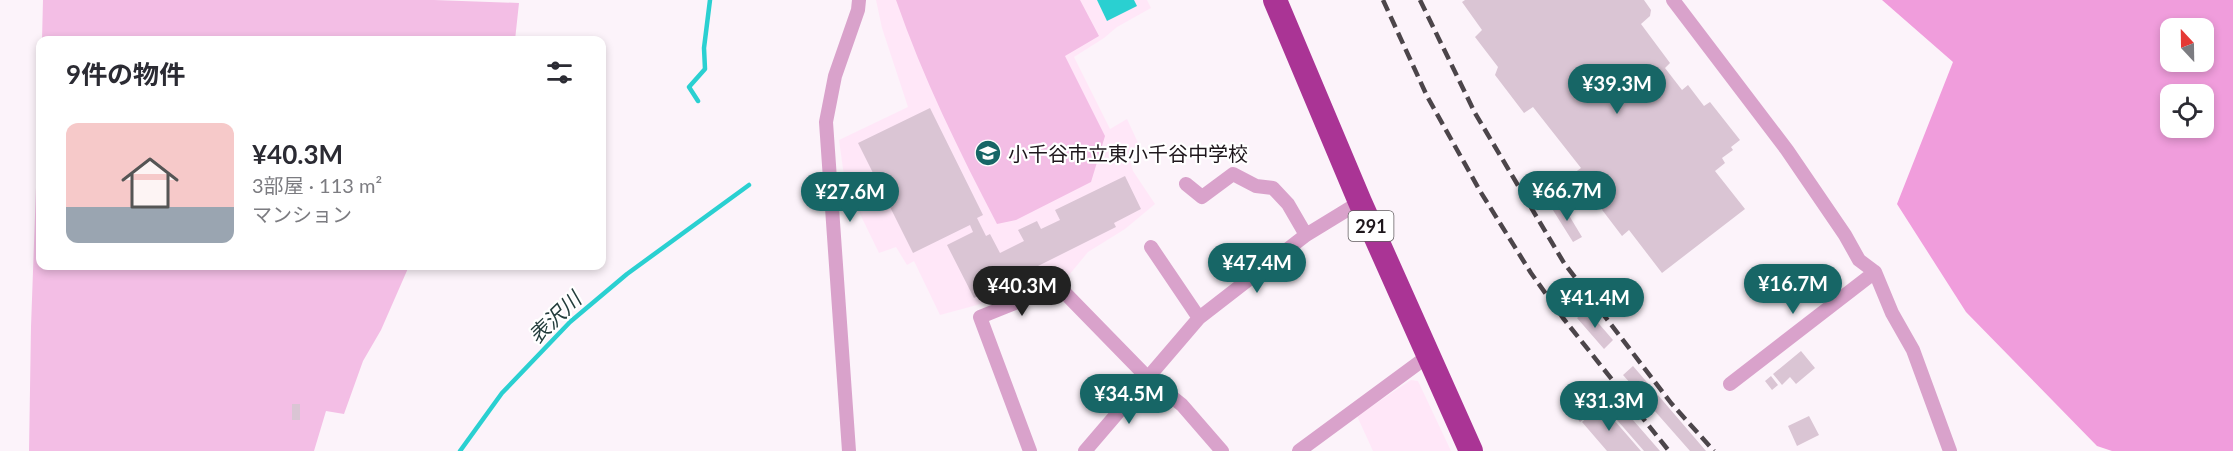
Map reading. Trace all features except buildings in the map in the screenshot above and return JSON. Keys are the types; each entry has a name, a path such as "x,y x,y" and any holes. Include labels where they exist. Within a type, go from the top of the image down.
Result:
{"highway":[{"name":"291","path":"1275,0 1360,202 1471,451"}],"street":[{"path":"849,451 826,122 835,76 858,10 859,0"},
{"path":"1672,0 1787,150 1845,235 1859,260 1875,272 1892,313 1913,350 1950,451"},
{"path":"1186,184 1202,197 1233,174 1256,186 1273,188 1288,204 1306,235"},
{"path":"1086,451 1199,318 1306,235 1360,202"},
{"path":"1150,247 1199,318"},
{"path":"1730,384 1875,272"},
{"path":"1030,451 980,317 1052,288 1064,292 1147,377 1182,405 1222,451"},
{"path":"1299,451 1428,356"}],"shaded area":[{"path":"43,0 434,0 519,3 515,36 42,36"},
{"name":"小千谷市立東小千谷中学校","path":"876,0 1147,0 1151,8 1117,27 1074,57 1110,129 1127,119 1139,145 1130,162 1133,171 1155,204 1125,229 1088,252 1069,275 1045,279 977,305 940,315 914,261 907,265 896,247 879,253 845,183 839,140 908,107 882,28"},
{"path":"896,0 1080,0 1099,36 1065,56 1105,136 1091,182 1016,220 997,224 942,114"},
{"path":"1882,0 2233,0 2233,451 2112,451 2097,446 1966,312 1897,204 1953,62"},
{"path":"36,188 36,270 407,270 381,330 363,361 344,414 326,411 314,451 29,451"},
{"path":"1411,380 1418,381 1451,451 1373,451 1357,416"}],"water":[{"path":"1097,0 1134,0 1137,6 1107,21"}],"waterway":[{"name":"表沢川","path":"698,101 689,87 705,69 704,48 710,0"},
{"name":"表沢川","path":"460,451 502,393 570,322 627,274 749,185"}],"railway":[{"path":"1383,0 1427,96 1480,191 1531,273 1563,318 1669,451"},
{"path":"1420,0 1475,113 1564,263 1671,403 1714,451"}],"place":[{"name":"小千谷市立東小千谷中学校","path":"988,153"}]}
